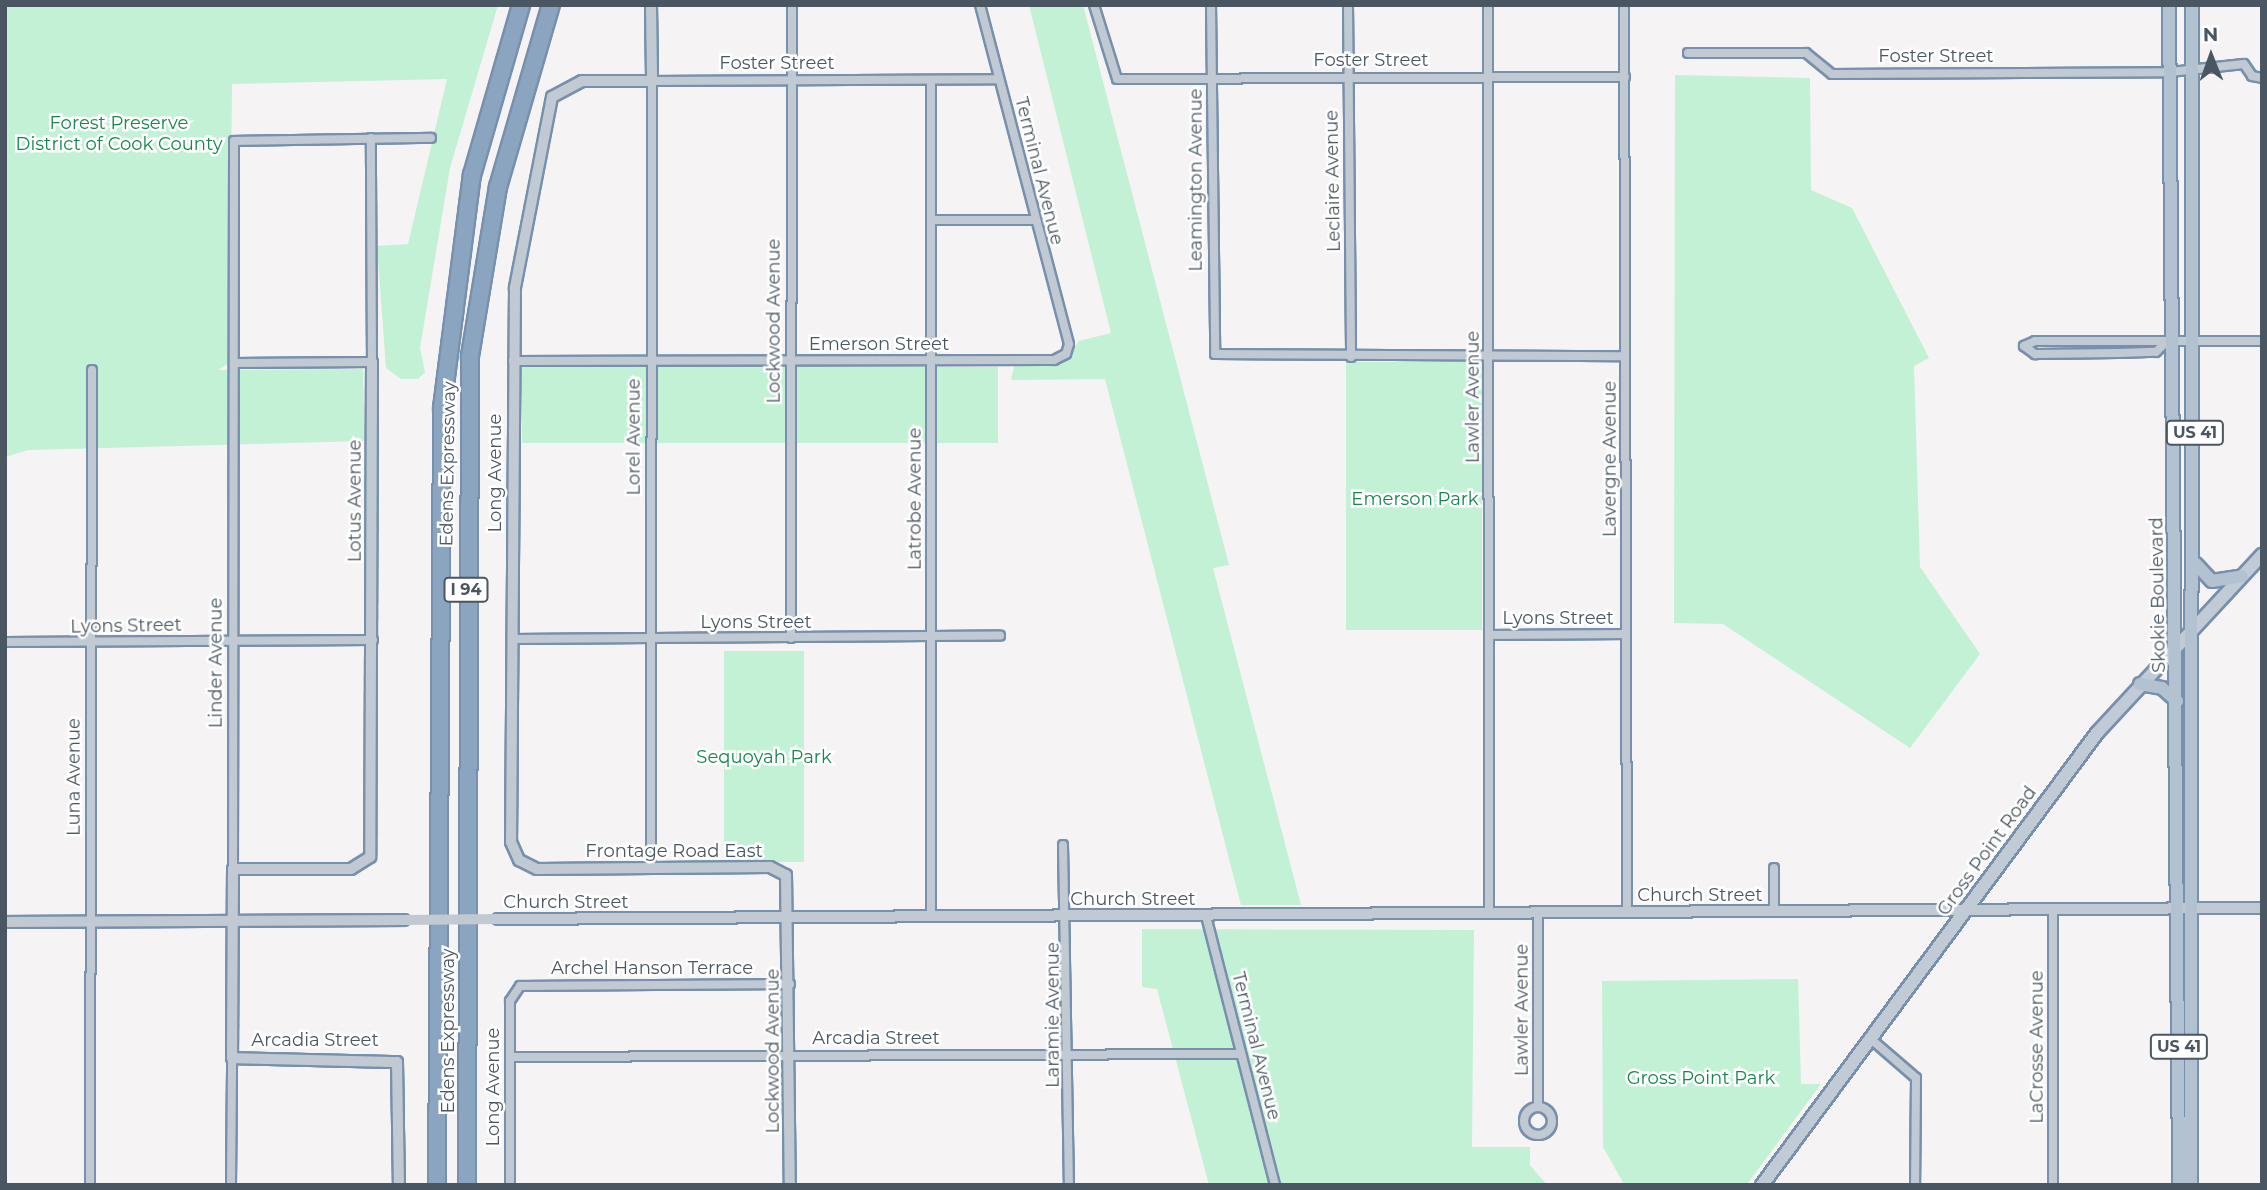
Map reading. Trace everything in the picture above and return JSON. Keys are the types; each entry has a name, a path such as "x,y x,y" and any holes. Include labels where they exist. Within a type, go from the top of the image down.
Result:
{"highway":[{"name":"Edens Expressway","path":"437,1185 442,408 472,175 522,5"},
{"name":"Edens Expressway","path":"467,1185 470,356 498,187 551,5"}],"main road":[{"name":"Skokie Boulevard","path":"2169,5 2169,343 2177,701 2179,1185"},
{"name":"Skokie Boulevard","path":"2191,1185 2196,623 2192,5"},
{"name":"Gross Point Road","path":"1762,1185 1872,1040 2064,774 2140,684 2262,555"},
{"path":"2196,562 2212,581 2242,576"},
{"path":"2140,684 2162,688 2177,701"}],"street":[{"name":"Lorel Avenue","path":"651,5 651,868"},
{"name":"Lockwood Avenue","path":"791,638 792,5"},
{"name":"Terminal Avenue","path":"980,5 1069,344"},
{"name":"Foster Street","path":"1094,5 1117,79 1625,77"},
{"name":"Leamington Avenue","path":"1211,5 1214,354 1351,357"},
{"name":"Leclaire Avenue","path":"1348,5 1351,357"},
{"name":"Lawler Avenue","path":"1488,5 1491,635 1489,914"},
{"name":"Lavergne Avenue","path":"1625,5 1627,913"},
{"name":"Foster Street","path":"1688,53 1806,53 1832,74 2170,72 2192,65 2244,64 2252,76 2262,78"},
{"name":"Foster Street","path":"558,90 582,81 999,79"},
{"name":"Latrobe Avenue","path":"931,80 931,917"},
{"name":"Long Avenue","path":"519,860 511,842 513,361 517,275 541,136 558,90"},
{"path":"371,138 431,138"},
{"name":"Linder Avenue","path":"231,1185 234,141 371,138"},
{"name":"Lotus Avenue","path":"233,869 351,869 368,863 373,640 371,138"},
{"path":"931,220 1035,220"},
{"path":"2169,343 2155,352 2118,353 2035,354 2024,346 2035,341 2262,341"},
{"name":"Emerson Street","path":"513,361 1054,359 1066,354 1069,344"},
{"path":"1351,357 1625,356"},
{"path":"234,363 372,362"},
{"name":"Luna Avenue","path":"90,1185 92,370"},
{"name":"Lyons Street","path":"1491,635 1626,634"},
{"name":"Lyons Street","path":"513,639 1000,636"},
{"name":"Lyons Street","path":"5,642 373,640"},
{"name":"Laramie Avenue","path":"1063,845 1069,1055 1069,1185"},
{"name":"Frontage Road East","path":"519,860 537,869 779,870 789,880 790,918"},
{"path":"1774,867 1774,912"},
{"name":"Church Street","path":"5,922 2262,908"},
{"name":"LaCrosse Avenue","path":"2053,910 2053,1185"},
{"name":"Lawler Avenue","path":"1538,913 1538,1107"},
{"name":"Terminal Avenue","path":"1206,916 1275,1185"},
{"name":"Lockwood Avenue","path":"790,918 790,1185"},
{"name":"Archel Hanson Terrace","path":"514,990 527,984 790,984"},
{"name":"Long Avenue","path":"510,1185 514,990"},
{"path":"1872,1040 1916,1079 1915,1185"},
{"name":"Arcadia Street","path":"511,1057 1241,1054"},
{"name":"Arcadia Street","path":"232,1058 384,1057 397,1062 399,1185"}],"green space":[{"name":"Forest Preserve District of Cook County","path":"5,5 498,5 450,168 420,348 425,372 418,379 401,379 386,368 377,246 408,244 447,79 232,84 229,363 218,370 363,369 365,441 28,450 5,457"},
{"path":"1029,5 1083,5 1229,565 1213,568 1301,905 1241,905 1105,379 1011,380 1015,363 1063,362 1079,341 1111,333"},
{"path":"1675,75 1810,78 1811,190 1852,208 1929,358 1914,366 1920,567 1980,654 1910,748 1723,624 1674,623"},
{"name":"Emerson Park","path":"1346,362 1482,362 1482,630 1346,630"},
{"path":"522,367 998,367 998,443 522,443"},
{"name":"Sequoyah Park","path":"724,651 804,651 804,862 724,862"},
{"path":"1142,929 1474,930 1472,1147 1530,1147 1530,1165 1547,1185 1209,1185 1157,989 1142,987"},
{"name":"Gross Point Park","path":"1798,979 1801,1084 1821,1084 1748,1183 1624,1184 1603,1147 1602,981"}]}
